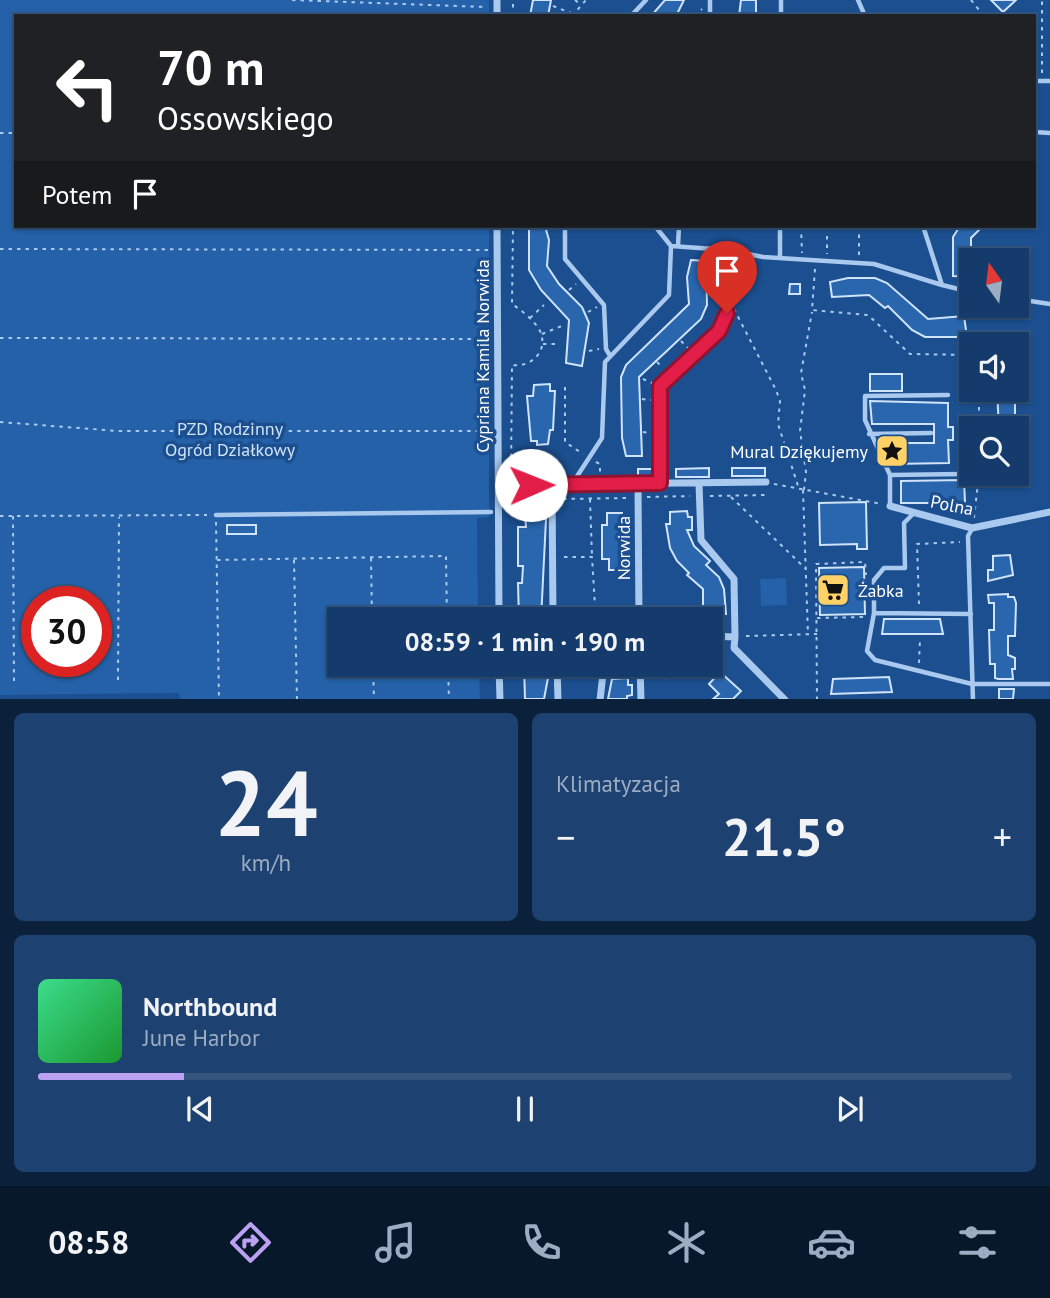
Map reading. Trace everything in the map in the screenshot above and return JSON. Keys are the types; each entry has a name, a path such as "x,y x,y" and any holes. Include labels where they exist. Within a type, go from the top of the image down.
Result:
{"street":[{"name":"Cypriana Kamila Norwida","path":"497,228 499,607"},
{"path":"499,485 766,482"},
{"path":"699,483 701,540 734,579 734,648 785,699"},
{"name":"Norwida","path":"638,484 639,607"},
{"path":"552,485 553,607"},
{"name":"Polna","path":"890,506 972,528 1050,512"},
{"path":"723,636 735,636"},
{"path":"499,677 500,699"},
{"path":"557,677 558,699"},
{"path":"600,699 603,677"},
{"path":"640,677 641,699"}],"lane":[{"path":"633,14 646,0"},
{"path":"1036,81 1050,81"},
{"path":"565,228 565,259 604,305 606,349 609,354"},
{"path":"572,484 602,438 605,362 609,354 666,302 669,295 671,246 657,228"},
{"path":"678,246 679,228"},
{"path":"780,228 780,258"},
{"path":"924,228 942,285"},
{"path":"671,246 728,250 780,258 874,264 959,289"},
{"path":"660,483 660,386 719,331 727,313 728,250"},
{"path":"1029,301 1050,304"},
{"path":"890,506 890,475 869,434 865,420 866,396 948,395"},
{"path":"869,434 931,433"},
{"path":"890,475 959,474"},
{"path":"216,515 491,512"},
{"path":"913,514 904,523 905,568 884,568 874,580 874,613 867,651 875,660 972,684 1050,684"},
{"path":"972,528 968,542 973,699"},
{"path":"874,613 971,614"}],"path":[{"path":"292,0 497,8"},
{"path":"575,0 580,5"},
{"path":"573,14 586,0"},
{"path":"971,0 983,14"},
{"path":"1042,0 1042,81"},
{"path":"553,6 570,14"},
{"path":"511,485 512,365 528,364 537,358 542,344 541,335 529,319 512,304 513,228"},
{"path":"801,228 802,257"},
{"path":"858,263 859,232"},
{"path":"0,248 497,250"},
{"path":"808,635 804,490 806,472 800,431 804,390 802,373 812,309 815,261"},
{"path":"727,300 776,390 780,401 778,424 799,489"},
{"path":"529,319 544,304"},
{"path":"812,309 868,315 910,354 959,355"},
{"path":"541,335 564,325"},
{"path":"0,338 498,339"},
{"path":"542,344 559,344"},
{"path":"657,362 671,376"},
{"path":"643,379 660,386"},
{"path":"565,387 565,442 600,464 600,484"},
{"path":"642,399 660,400"},
{"path":"0,422 118,431 498,432"},
{"path":"766,482 890,506"},
{"path":"972,528 977,486"},
{"path":"729,496 806,569"},
{"path":"590,498 595,607"},
{"path":"13,515 13,684"},
{"path":"0,516 216,515 219,699"},
{"path":"118,680 119,516"},
{"path":"925,614 917,599 917,544 968,542"},
{"path":"217,560 446,556 447,607"},
{"path":"552,556 593,557"},
{"path":"370,557 372,607"},
{"path":"294,559 297,699"},
{"path":"817,699 816,564 865,562 866,576"},
{"path":"817,618 867,616"},
{"path":"735,636 817,634"},
{"path":"919,671 920,639"},
{"path":"373,677 374,699"},
{"path":"448,677 449,699"}],"green space":[{"name":"PZD Rodzinny Ogród Działkowy","path":"0,0 489,0 489,14 14,14 14,228 489,228 489,517 477,518 478,607 327,607 327,677 479,677 480,699 180,699 179,693 0,695"},
{"path":"786,578 787,605 761,606 760,579"}],"building":[{"path":"533,0 551,0 548,14 530,14"},
{"path":"665,0 684,0 677,14 653,14"},
{"path":"741,0 756,0 756,14 739,14"},
{"path":"991,0 1016,0 1003,12"},
{"path":"529,228 546,228 549,240 547,266 559,284 582,307 589,323 582,366 566,363 569,320 541,290 529,270"},
{"path":"959,228 981,228 971,238 971,248 959,248 959,276 953,276 953,237"},
{"path":"691,260 706,261 707,305 701,319 639,377 642,456 626,456 622,438 621,377 626,365 689,304 687,277"},
{"path":"848,278 875,278 887,283 928,319 964,318 966,332 959,332 959,337 925,337 912,330 888,306 885,308 869,295 832,297 830,282"},
{"path":"790,284 800,284 800,294 789,294"},
{"path":"870,374 902,374 902,391 870,391"},
{"path":"550,384 550,391 555,391 553,430 550,430 548,444 537,445 537,441 531,441 527,396 533,396 534,385"},
{"path":"870,401 948,403 948,427 953,427 953,440 948,440 949,463 892,464 892,443 934,443 934,424 872,424"},
{"path":"998,402 1015,402 1015,416 998,416"},
{"path":"709,468 709,477 676,477 676,469"},
{"path":"732,468 765,468 765,476 732,476"},
{"path":"638,469 655,469 655,477 638,477"},
{"path":"959,480 959,486 964,486 965,503 901,503 901,481"},
{"path":"866,502 867,549 857,549 857,544 820,545 819,503"},
{"path":"687,511 688,517 692,517 692,530 687,530 694,546 710,561 706,565 719,577 724,589 726,614 723,614 723,607 703,607 703,589 687,575 689,573 677,561 670,548 666,524 670,524 670,512"},
{"path":"607,513 622,513 622,519 626,519 624,552 628,552 628,564 624,564 624,570 609,570 609,559 602,559 602,525 607,525"},
{"path":"525,515 542,515 542,519 546,519 542,607 519,607 518,583 522,583 523,566 518,566 518,527 526,527"},
{"path":"227,525 256,525 256,534 227,534"},
{"path":"1010,555 1013,575 988,581 988,570 993,570 993,556"},
{"path":"864,567 865,614 820,615 819,568"},
{"path":"1008,594 1008,597 1014,597 1016,603 1015,636 1008,636 1008,655 1015,658 1015,669 1012,669 1013,679 998,679 995,678 995,664 990,664 989,630 994,630 994,603 989,603 988,595"},
{"path":"884,619 940,619 943,634 882,634"},
{"path":"723,675 741,691 733,699 713,699 719,694 709,684 715,677 723,677"},
{"path":"524,677 548,678 544,699 525,699"},
{"path":"889,677 892,692 831,694 833,679"},
{"path":"628,678 628,685 632,685 632,695 627,696 627,699 608,699 612,679"},
{"path":"999,689 1014,689 1013,699 999,699"}],"place":[{"name":"Mural Dziękujemy","path":"892,451"},
{"name":"Żabka","path":"833,590"}],"route":[{"path":"531,485 660,483 660,386 719,331 727,313"}]}
